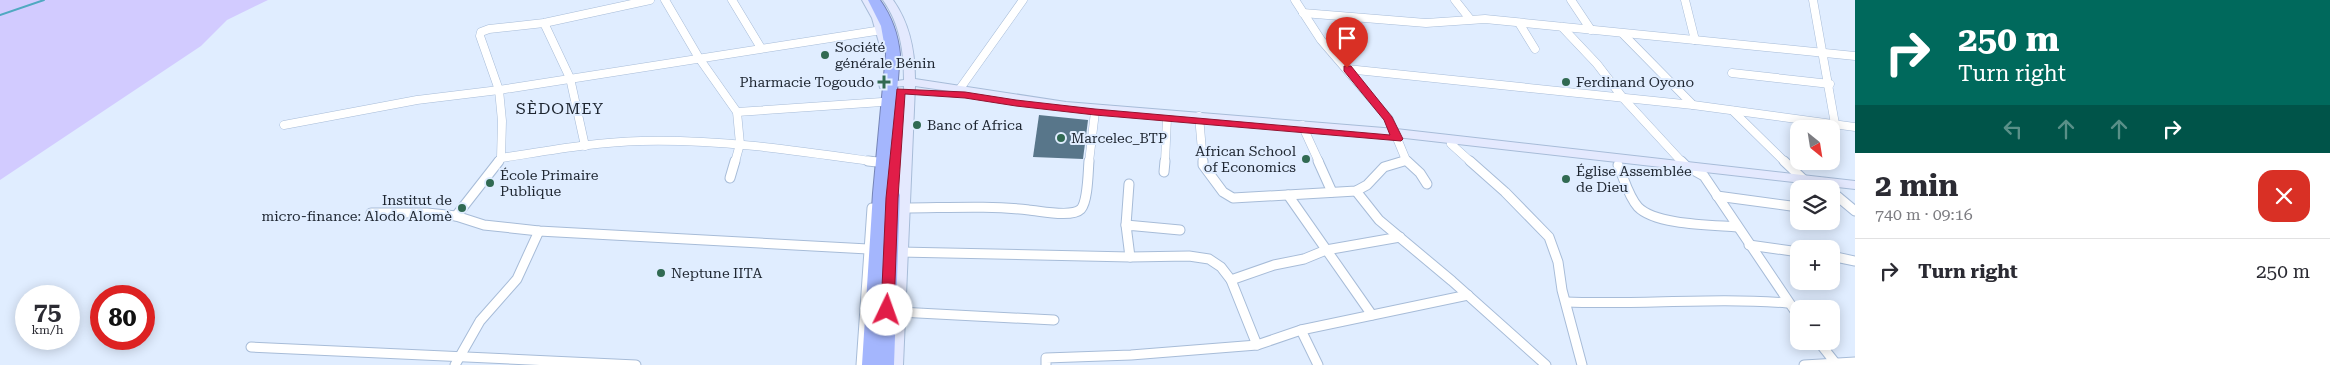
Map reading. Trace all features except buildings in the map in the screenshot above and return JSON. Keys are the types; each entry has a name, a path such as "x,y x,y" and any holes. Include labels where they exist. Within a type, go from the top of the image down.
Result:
{"highway":[{"path":"874,0 886,22 892,39 895,89 884,365"},
{"path":"872,365 881,193 900,44 893,20 881,0"}],"main road":[{"path":"867,0 882,30 895,89 908,112 895,365"},
{"path":"888,0 900,20 908,47 895,89"},
{"path":"895,89 958,90 1066,105 1199,119 1397,136 1530,151 1704,176 1790,185"},
{"path":"895,89 1095,112 1199,119"},
{"path":"1397,136 1451,144 1686,166 1804,180"},
{"path":"1840,184 1855,185"},
{"path":"1840,190 1855,191"}],"street":[{"path":"456,216 501,158 502,121 499,90 480,36 481,32 498,28 544,24 650,0"},
{"path":"665,0 699,58 737,112 740,144 730,178"},
{"path":"732,0 761,48"},
{"path":"958,90 1023,0"},
{"path":"1295,0 1321,40 1375,102 1397,136 1406,160 1420,173 1427,184"},
{"path":"1456,0 1470,19"},
{"path":"1571,0 1591,30"},
{"path":"1685,0 1696,40"},
{"path":"1813,0 1830,84 1834,120"},
{"path":"1303,13 1426,23 1470,19 1855,56"},
{"path":"1519,23 1535,49"},
{"path":"544,24 570,78 585,146"},
{"path":"1562,27 1598,64 1623,98 1686,166 1704,176 1790,306"},
{"path":"284,125 417,100 499,90 882,30"},
{"path":"1623,34 1693,105"},
{"path":"1347,68 1693,105 1804,120"},
{"path":"1732,72 1830,84"},
{"path":"737,112 816,105 895,89 877,162 868,249 861,365"},
{"path":"1733,111 1804,180"},
{"path":"903,208 1013,208 1051,213 1077,212 1082,208 1085,200 1095,112"},
{"path":"1164,172 1167,118"},
{"path":"1199,119 1203,165 1228,196 1238,198 1356,191 1367,185 1384,167 1406,160"},
{"path":"1840,125 1855,127"},
{"path":"1303,127 1332,192"},
{"path":"501,158 585,146 641,141 761,145 877,162"},
{"path":"1451,144 1505,192 1549,237 1558,262 1562,290 1582,365"},
{"path":"1618,165 1638,208 1646,213 1681,221 1737,226"},
{"path":"1130,184 1126,225 1130,257"},
{"path":"1356,191 1379,220 1468,295 1546,365"},
{"path":"1288,195 1372,315"},
{"path":"1717,196 1790,206"},
{"path":"1840,198 1855,211"},
{"path":"371,213 428,213 456,216 484,225 539,231 868,249"},
{"path":"1126,225 1180,230"},
{"path":"456,362 480,321 517,279 539,231"},
{"path":"1231,280 1326,250 1400,237"},
{"path":"1749,246 1790,251"},
{"path":"900,252 1130,257 1189,256 1209,259 1221,267 1231,280 1257,345"},
{"path":"1840,258 1855,261"},
{"path":"1046,365 1046,358 1132,360 1257,345 1301,330 1468,295"},
{"path":"1566,302 1631,304 1730,299 1788,303"},
{"path":"899,312 1054,320"},
{"path":"1301,330 1318,365"},
{"path":"251,347 456,362 636,365"},
{"path":"1825,350 1836,363"},
{"path":"1804,365 1855,362"}],"shaded area":[{"path":"0,0 268,0 227,20 201,46 0,180"}],"waterway":[{"path":"0,15 44,0"}],"place":[{"name":"Société générale Bénin","path":"825,55"},
{"name":"Pharmacie Togoudo","path":"884,82"},
{"name":"Ferdinand Oyono","path":"1566,82"},
{"name":"Banc of Africa","path":"917,125"},
{"name":"Marcelec_BTP","path":"1061,138"},
{"name":"African School of Economics","path":"1306,159"},
{"name":"Église Assemblée de Dieu","path":"1566,179"},
{"name":"École Primaire Publique","path":"490,183"},
{"name":"Institut de micro-finance: Alodo Alomè","path":"462,208"},
{"name":"Neptune IITA","path":"661,273"}],"district":[{"name":"SÈDOMEY","path":"560,108"}],"route":[{"path":"887,310 892,198 901,91 912,90 965,95 1095,112 1397,139 1388,120 1347,68"}]}
